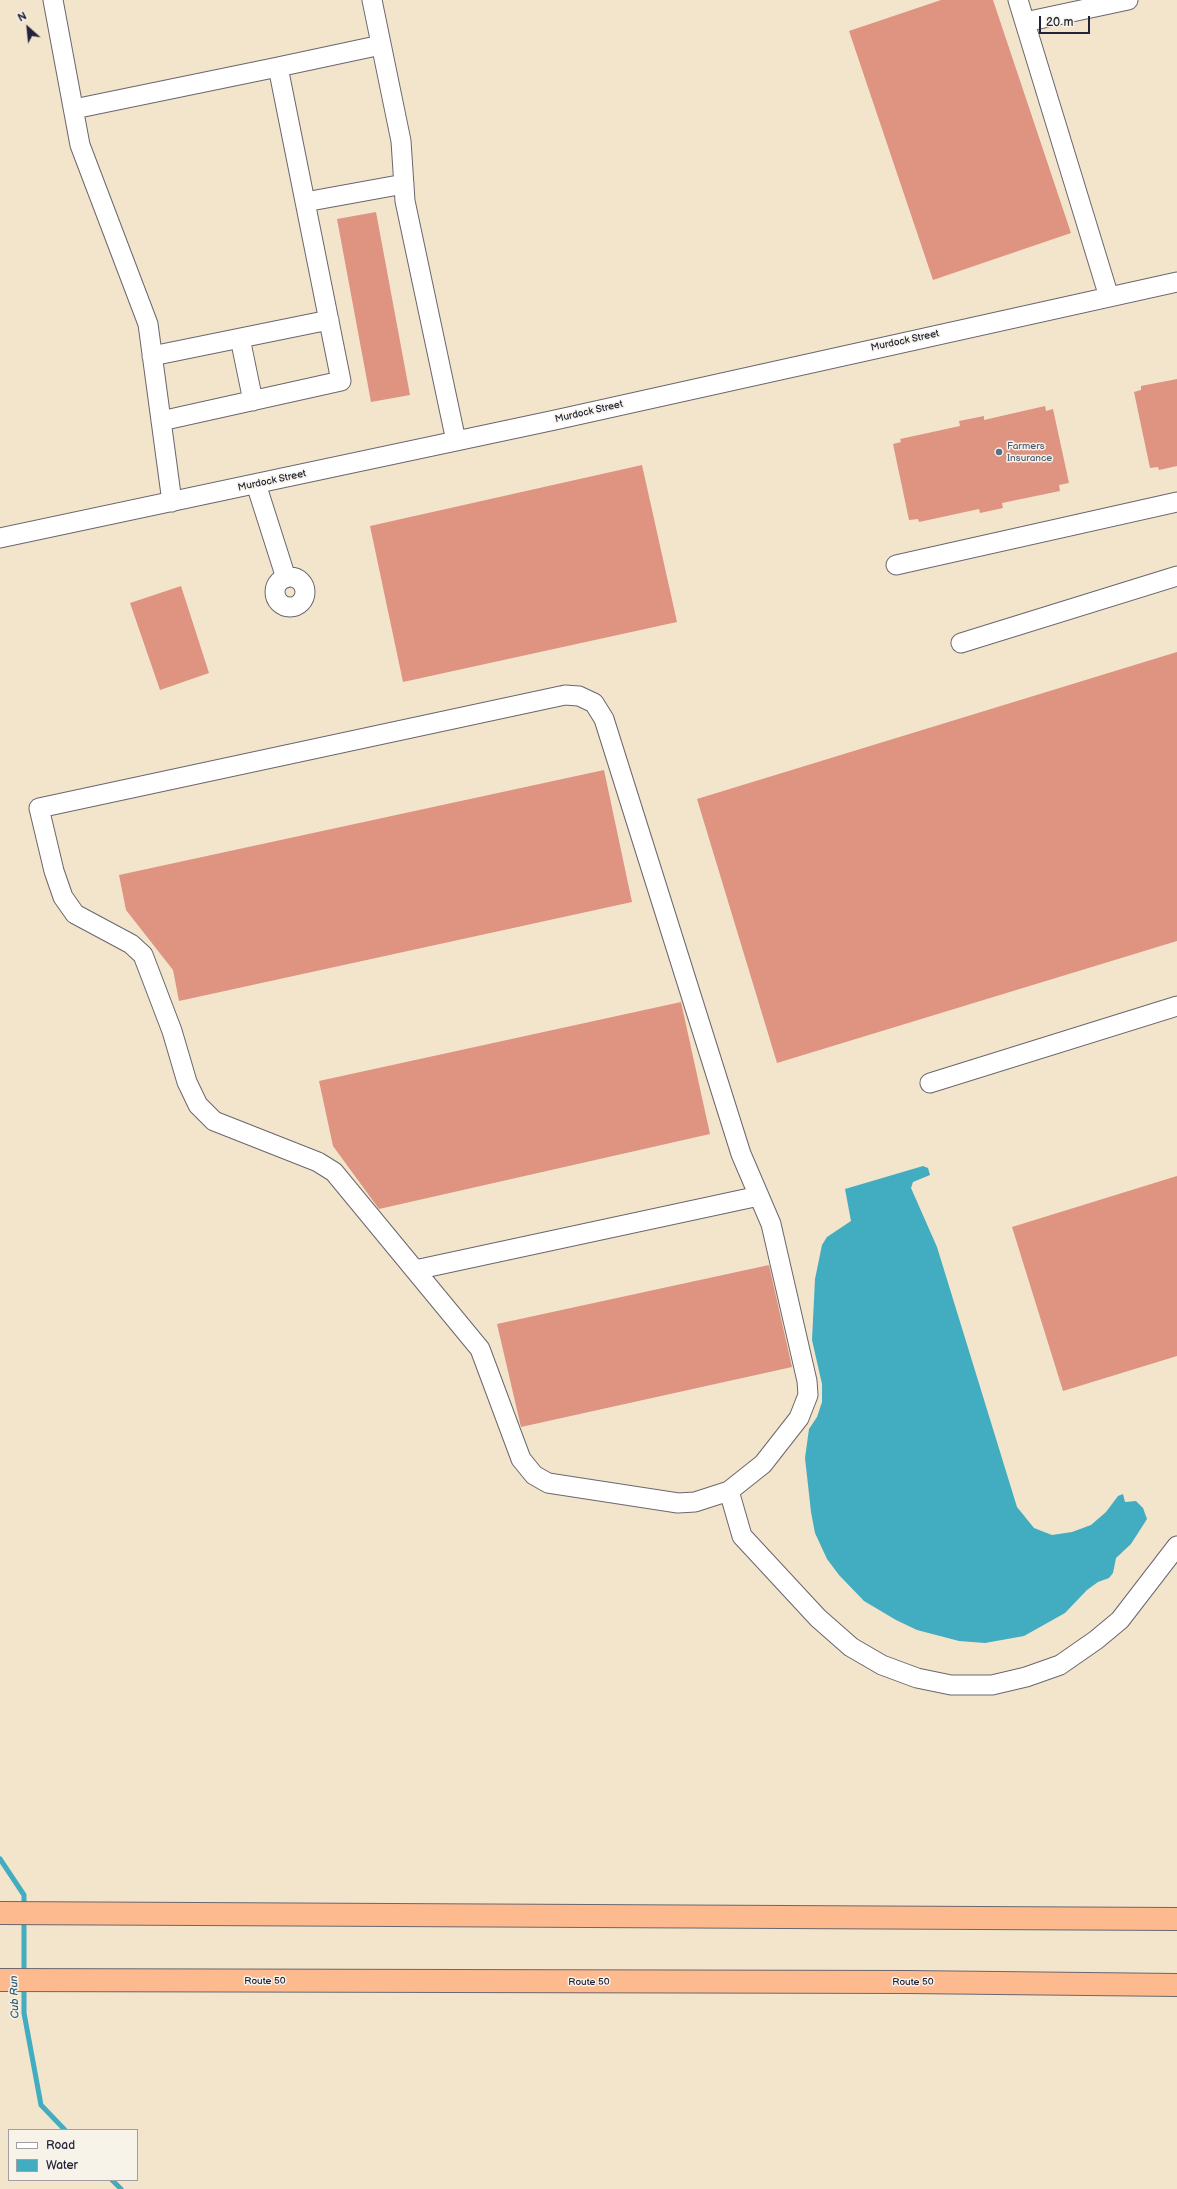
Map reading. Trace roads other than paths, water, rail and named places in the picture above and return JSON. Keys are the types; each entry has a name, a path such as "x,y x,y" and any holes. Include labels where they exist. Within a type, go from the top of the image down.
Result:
{"highway":[{"path":"0,1913 1177,1919"},
{"name":"Route 50","path":"0,1980 1177,1984"}],"street":[{"path":"53,0 80,145 148,324 172,502"},
{"path":"372,0 402,141 404,201 456,441"},
{"path":"1018,0 1109,297"},
{"path":"1025,22 1096,3 1128,0"},
{"path":"74,109 381,45"},
{"path":"161,421 341,381 278,67"},
{"path":"305,202 404,184"},
{"name":"Murdock Street","path":"0,538 456,441 1177,282"},
{"path":"152,356 329,320"},
{"path":"240,338 253,401"},
{"path":"256,484 286,578"},
{"path":"896,565 1177,502"},
{"path":"961,644 1177,576"},
{"path":"557,696 579,696 594,704 604,719 741,1154 759,1196 772,1224 807,1381 808,1395 799,1418 781,1442 763,1464 729,1491 695,1502 678,1503 548,1483 541,1480 521,1459 480,1349 334,1172 318,1162 214,1120 198,1105 187,1082 169,1024 144,955 131,944 75,914 63,897 54,871 39,808 557,696"},
{"path":"930,1083 1177,1006"},
{"path":"415,1270 759,1196"},
{"path":"729,1491 742,1536 818,1618 852,1647 882,1665 917,1678 950,1685 992,1685 1026,1677 1060,1664 1096,1640 1120,1620 1177,1546"}],"water":[{"path":"923,1166 928,1168 930,1175 913,1182 911,1188 937,1247 1017,1507 1034,1528 1052,1535 1072,1532 1091,1525 1106,1512 1118,1496 1123,1494 1125,1502 1136,1501 1143,1508 1147,1519 1131,1544 1116,1558 1113,1573 1109,1578 1098,1582 1087,1590 1065,1613 1024,1636 985,1643 959,1641 917,1630 896,1620 864,1601 839,1575 827,1559 815,1533 811,1512 805,1458 809,1429 817,1417 822,1402 822,1384 812,1340 815,1279 822,1245 827,1237 851,1221 845,1189"}],"waterway":[{"name":"Cub Run","path":"0,1859 24,1895 24,1909"},
{"name":"Cub Run","path":"24,1919 24,1975"},
{"name":"Cub Run","path":"24,1985 24,2013 41,2105 64,2129"},
{"name":"Cub Run","path":"113,2181 121,2189"}],"place":[{"name":"Farmers Insurance","path":"999,452"}]}
